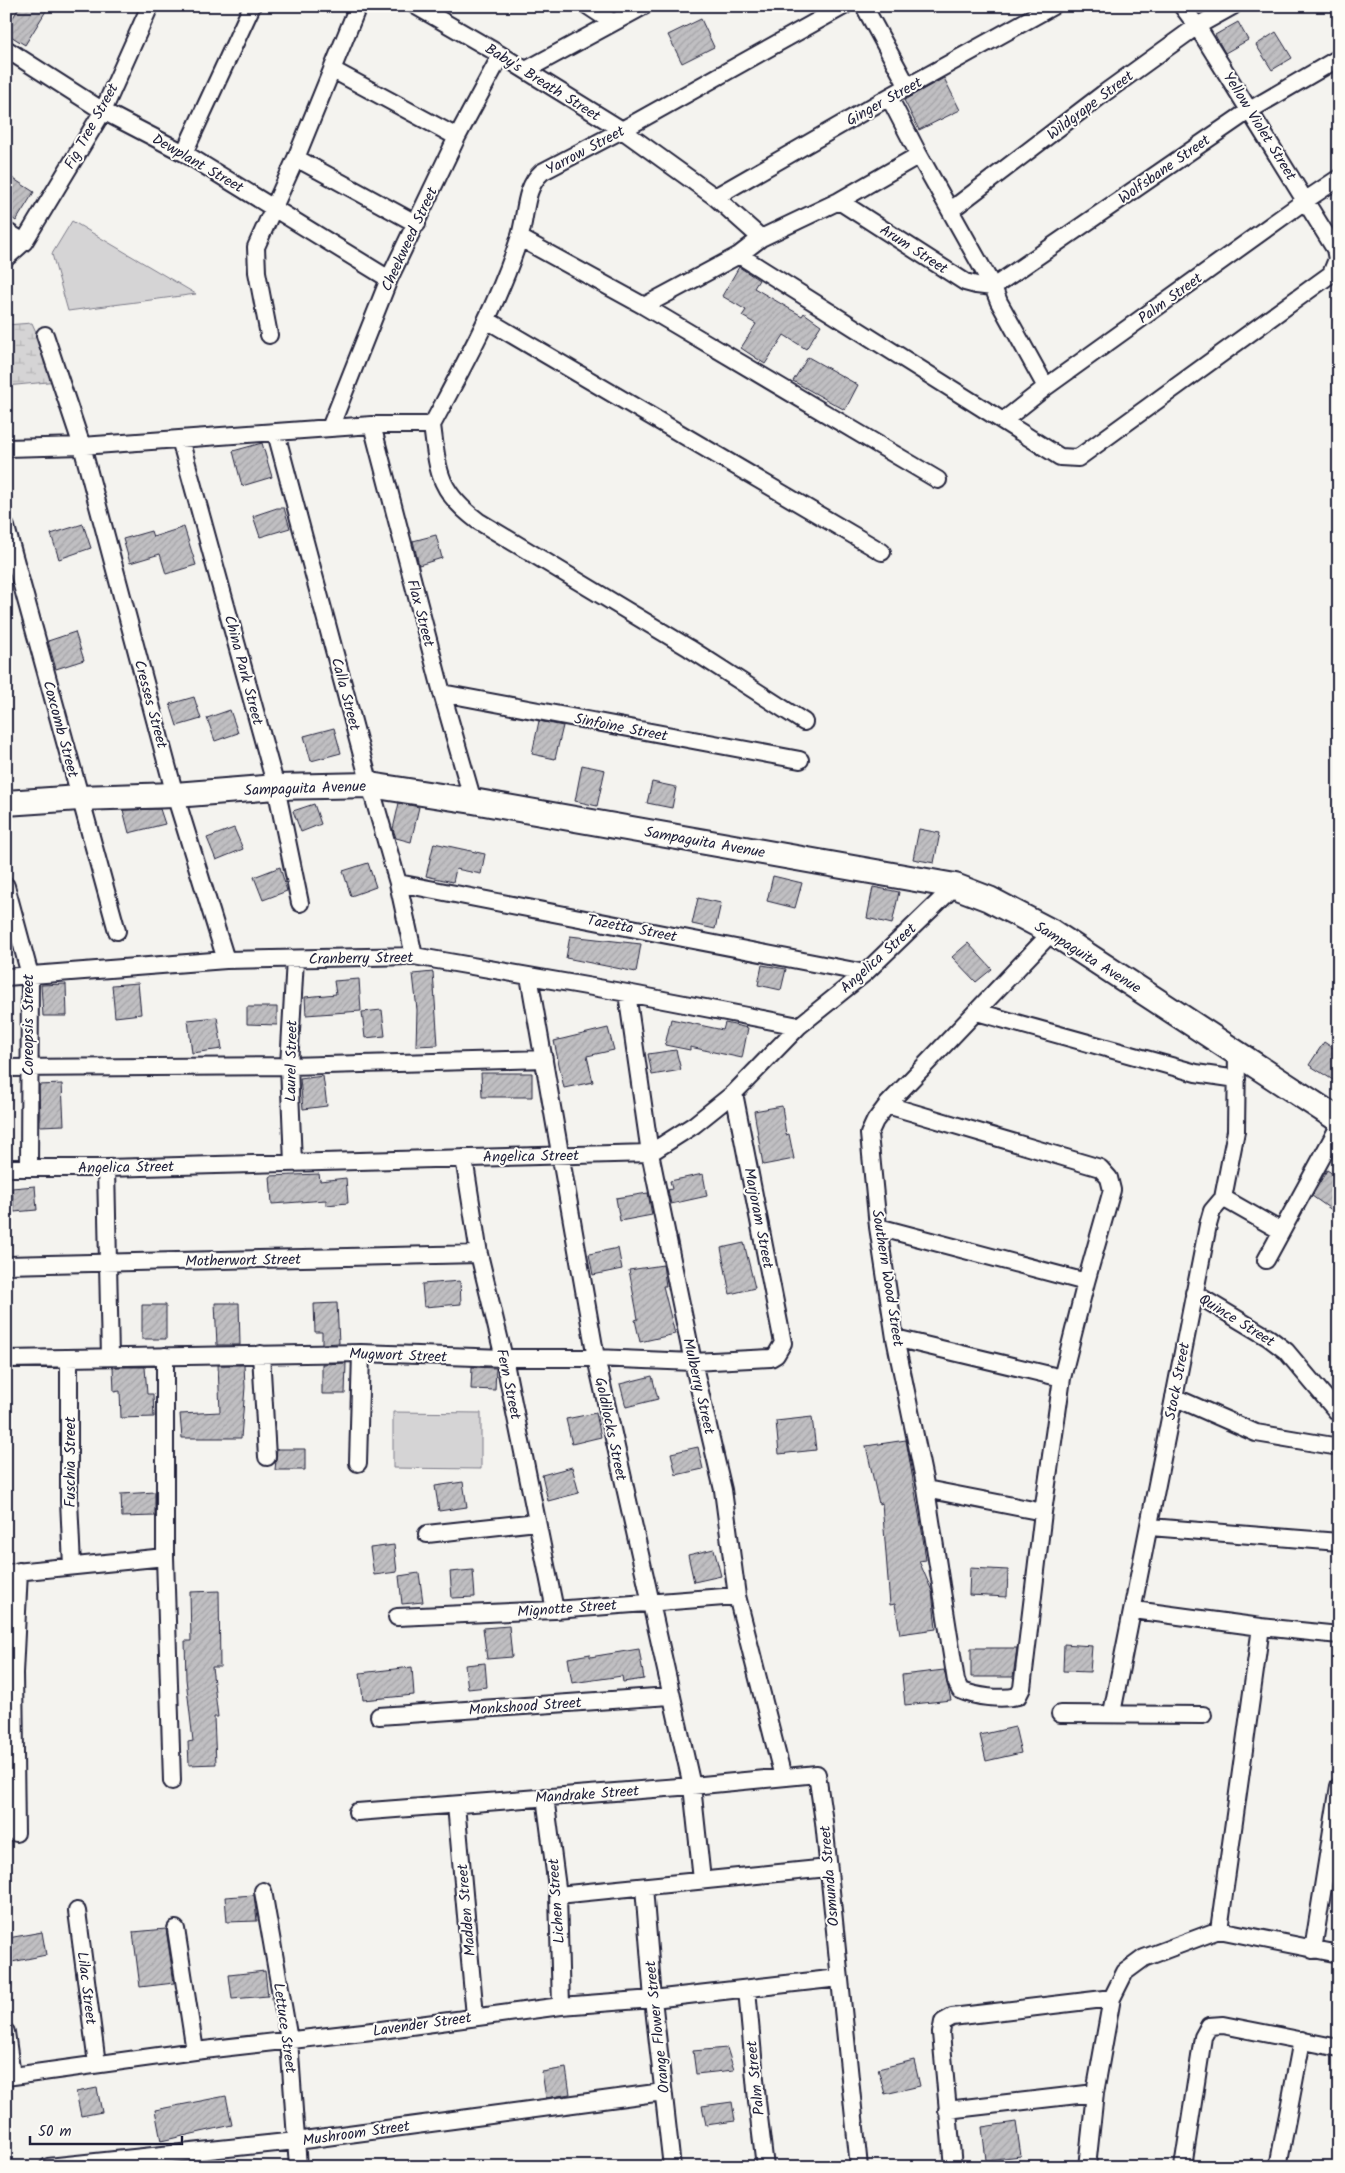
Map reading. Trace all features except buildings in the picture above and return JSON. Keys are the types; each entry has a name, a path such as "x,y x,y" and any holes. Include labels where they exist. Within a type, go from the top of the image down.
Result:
{"main road":[{"name":"Sampaguita Avenue","path":"6,804 79,798 176,795 276,787 370,785 473,800 955,886 989,899 1052,932 1339,1120"}],"street":[{"name":"Fig Tree Street","path":"6,258 24,242 103,111 150,6"},
{"path":"184,153 252,6"},
{"path":"269,335 258,272 256,247 296,158 358,6"},
{"name":"Baby's Breath Street","path":"416,6 526,70 622,130 715,197 761,238"},
{"path":"588,6 612,22"},
{"path":"526,70 644,6"},
{"name":"Yarrow Street","path":"432,425 487,320 520,238 531,186 536,178 542,172 622,130 844,6"},
{"path":"864,6 908,87"},
{"name":"Ginger Street","path":"715,197 1053,6"},
{"name":"Yellow Violet Street","path":"1003,421 1060,457 1078,458 1331,274 1336,259 1335,249 1250,110 1197,26 1182,6"},
{"name":"Wildgrape Street","path":"951,210 1103,94 1197,26 1234,6"},
{"name":"Dewplant Street","path":"6,49 103,111 184,153 390,279"},
{"name":"Cheekweed Street","path":"330,428 390,279 457,137 501,55"},
{"name":"Wolfsbane Street","path":"993,286 1250,110 1339,58"},
{"path":"333,70 457,137"},
{"path":"890,97 919,155 993,286 999,302 1046,387"},
{"path":"644,306 740,255 761,238 839,201 919,155"},
{"path":"296,158 417,224"},
{"name":"Palm Street","path":"1003,421 1046,387 1339,178"},
{"name":"Arum Street","path":"839,201 965,282 993,286"},
{"path":"6,231 24,242"},
{"path":"520,238 644,306 938,480"},
{"path":"740,255 1003,421"},
{"path":"487,320 882,552"},
{"name":"Cresses Street","path":"45,336 82,446 176,795 226,960"},
{"path":"6,448 82,446 372,425 432,425 442,482 452,499 462,510 690,648 804,722"},
{"name":"Flax Street","path":"372,425 442,693 473,800"},
{"name":"Calla Street","path":"276,432 398,883 414,956"},
{"name":"China Park Street","path":"180,439 276,787 300,903"},
{"name":"Coxcomb Street","path":"6,526 117,931"},
{"name":"Sinfoine Street","path":"442,693 800,760"},
{"name":"Tazetta Street","path":"398,883 865,973"},
{"name":"Coreopsis Street","path":"6,886 30,975 28,1068 29,1168"},
{"name":"Angelica Street","path":"6,1168 106,1168 650,1153 694,1125 734,1093 799,1026 865,973 955,886"},
{"name":"Southern Wood Street","path":"1043,1512 1022,1688 1018,1696 1010,1698 969,1694 960,1690 956,1682 926,1489 895,1338 878,1227 868,1146 869,1134 875,1121 887,1105 1052,932"},
{"name":"Cranberry Street","path":"6,977 226,960 414,956 627,993 799,1026"},
{"name":"Laurel Street","path":"293,1163 289,1066 295,959"},
{"name":"Goldilocks Street","path":"529,976 559,1156 596,1358 649,1603 692,1786 702,1880"},
{"name":"Mulberry Street","path":"627,993 650,1153 693,1362 723,1490 737,1596 783,1777"},
{"path":"977,1012 1196,1073 1237,1079"},
{"name":"Stock Street","path":"1112,1713 1134,1610 1194,1293 1212,1210 1223,1198 1236,1131 1237,1052"},
{"path":"6,1068 289,1066 544,1059"},
{"name":"Marjoram Street","path":"734,1093 783,1343"},
{"path":"887,1105 1100,1168 1109,1178 1112,1190 1062,1378 1043,1512 926,1489"},
{"path":"1266,1260 1339,1126"},
{"name":"Fern Street","path":"464,1158 479,1254 504,1358 555,1610"},
{"path":"106,1168 110,1357"},
{"path":"1223,1198 1281,1231"},
{"path":"878,1227 1086,1282"},
{"name":"Motherwort Street","path":"6,1265 479,1254"},
{"name":"Quince Street","path":"1194,1293 1269,1338 1286,1351 1339,1414"},
{"path":"895,1338 1062,1378"},
{"name":"Mugwort Street","path":"6,1359 361,1353 693,1362 771,1358 776,1355 783,1343"},
{"path":"358,1463 361,1353"},
{"path":"261,1354 267,1457"},
{"path":"165,1356 165,1557 172,1781"},
{"name":"Fuschia Street","path":"69,1359 69,1500 72,1566"},
{"path":"1174,1397 1256,1433 1339,1447"},
{"path":"427,1534 537,1522"},
{"path":"1150,1527 1339,1542"},
{"path":"16,1833 11,1768 10,1673 13,1572 165,1557"},
{"name":"Mignotte Street","path":"397,1617 555,1610 737,1596"},
{"path":"1134,1610 1261,1627 1339,1635"},
{"path":"1219,1930 1261,1627"},
{"name":"Monkshood Street","path":"379,1716 670,1696"},
{"path":"1060,1714 1203,1715"},
{"name":"Mandrake Street","path":"356,1812 692,1786 817,1774"},
{"name":"Osmunda Street","path":"817,1774 859,2167"},
{"path":"1313,1950 1339,1786"},
{"name":"Lichen Street","path":"545,1797 558,1895 561,2006"},
{"name":"Madden Street","path":"456,1805 475,2016"},
{"path":"558,1895 828,1868"},
{"name":"Orange Flower Street","path":"644,1887 653,1999 672,2167"},
{"name":"Lettuce Street","path":"263,1891 289,2040 298,2167"},
{"name":"Lilac Street","path":"77,1911 97,2064"},
{"path":"176,1929 195,2050"},
{"path":"1087,2167 1095,2093 1112,1998 1125,1972 1134,1964 1144,1958 1219,1930 1339,1954"},
{"name":"Lavender Street","path":"9,2077 195,2050 475,2016 561,2006 653,1999 839,1978"},
{"name":"Palm Street","path":"747,1989 757,2101 766,2167"},
{"path":"953,2167 941,2033 943,2022 952,2017 1112,1998"},
{"path":"1183,2167 1203,2037 1209,2026 1223,2025 1339,2048"},
{"path":"6,2032 9,2077"},
{"path":"1278,2167 1302,2040"},
{"name":"Mushroom Street","path":"48,2167 296,2141 663,2092"},
{"path":"947,2110 1095,2093"}],"green space":[{"path":"72,221 196,294 68,311 52,254"},
{"path":"32,323 58,381 6,386 6,325"},
{"path":"393,1412 481,1413 481,1469 393,1468"}]}
